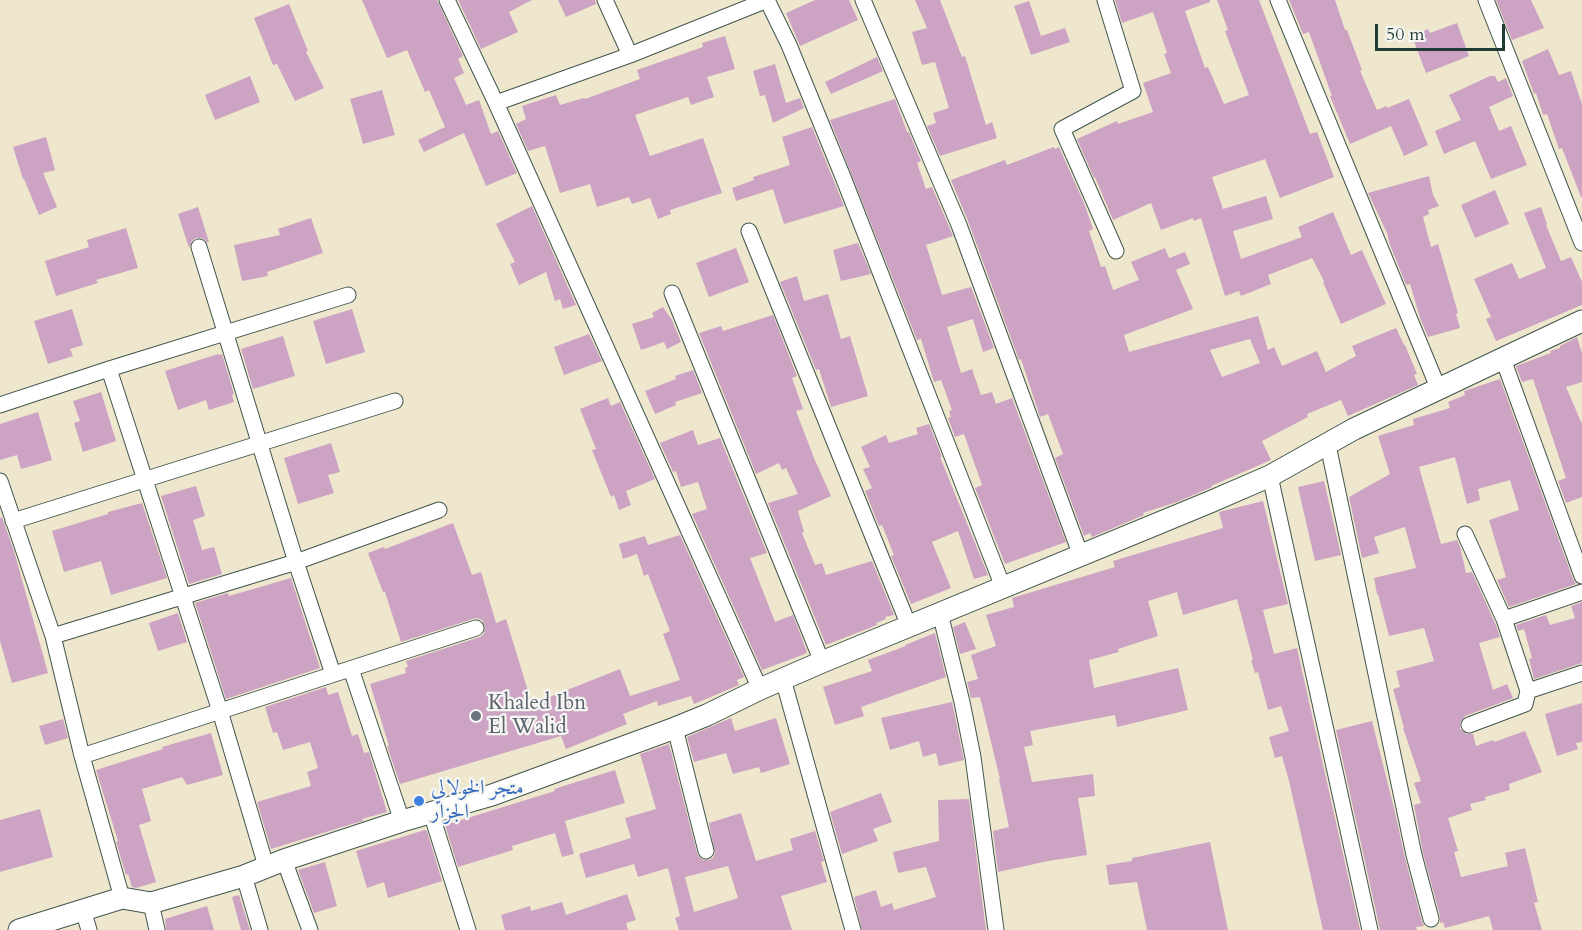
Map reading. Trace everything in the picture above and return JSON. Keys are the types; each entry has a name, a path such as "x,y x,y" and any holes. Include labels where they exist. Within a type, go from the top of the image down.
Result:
{"street":[{"path":"447,0 760,689"},
{"path":"604,0 630,55"},
{"path":"496,104 630,55 767,0 789,45 843,177 1003,587"},
{"path":"864,0 959,225 1081,556"},
{"path":"1105,0 1133,91 1062,129 1116,251"},
{"path":"1278,0 1439,390"},
{"path":"1486,0 1582,243"},
{"path":"749,231 909,626"},
{"path":"199,247 333,674"},
{"path":"672,293 822,662"},
{"path":"0,405 348,295"},
{"path":"19,930 122,898 152,903 244,876 275,863 402,821 492,795 675,728 822,662 1270,476 1354,429 1582,321"},
{"path":"1503,359 1582,576"},
{"path":"109,369 220,711 275,863 310,930"},
{"path":"13,521 395,401"},
{"path":"1328,445 1414,855 1431,919"},
{"path":"1270,476 1370,930"},
{"path":"0,481 53,636 82,756 122,898"},
{"path":"53,636 296,562 440,510"},
{"path":"1465,534 1504,619 1528,691 1525,704 1468,725"},
{"path":"1504,619 1582,592"},
{"path":"940,613 973,757 996,930"},
{"path":"82,756 476,628"},
{"path":"351,669 402,821"},
{"path":"1528,691 1582,673"},
{"path":"783,679 853,930"},
{"path":"675,728 705,851"},
{"path":"432,813 468,930"},
{"path":"244,876 260,930"},
{"path":"152,903 157,930"},
{"path":"83,910 89,930"}],"building":[{"path":"362,0 437,0 463,56 458,59 464,73 454,78 466,105 479,100 491,134 498,131 517,173 486,186 464,133 424,152 418,140 445,127 429,90 425,92 407,50 387,58"},
{"path":"458,0 532,0 509,12 518,32 481,49"},
{"path":"558,0 595,0 596,4 566,17"},
{"path":"815,0 849,0 858,20 800,46 786,13"},
{"path":"915,0 940,0 962,57 965,56 986,125 992,122 997,138 940,156 927,126 936,123 933,113 949,108 935,62 922,65 912,32 927,28"},
{"path":"1115,0 1210,0 1210,2 1185,11 1205,68 1208,67 1224,104 1249,95 1225,31 1228,30 1217,0 1259,0 1310,134 1317,132 1334,177 1280,198 1265,159 1212,177 1223,209 1266,196 1273,219 1233,231 1241,259 1302,237 1298,227 1333,212 1351,255 1362,250 1386,304 1341,324 1312,258 1268,275 1271,284 1241,296 1239,291 1225,296 1201,218 1194,221 1193,218 1161,230 1151,203 1113,220 1077,139 1117,121 1118,124 1153,112 1143,83 1171,73 1164,54 1167,53 1153,12 1122,23"},
{"path":"1289,0 1335,0 1362,70 1360,71 1377,110 1409,99 1428,145 1404,156 1391,126 1350,144 1330,96 1332,96 1309,32 1303,34"},
{"path":"1496,0 1531,0 1544,28 1512,40"},
{"path":"1029,1 1041,36 1065,28 1070,42 1031,55 1014,6"},
{"path":"289,4 308,51 306,52 324,88 295,101 277,64 273,65 254,18"},
{"path":"1457,23 1469,56 1426,73 1412,36 1428,29 1430,33"},
{"path":"725,36 735,69 707,77 714,97 691,105 688,97 635,115 650,156 703,138 722,193 670,210 671,214 658,219 650,198 632,204 629,197 597,207 590,184 560,193 545,146 528,151 516,124 526,119 522,106 556,95 560,105 585,99 640,79 637,70 703,47 702,43"},
{"path":"1548,49 1559,75 1571,71 1582,104 1582,197 1562,148 1559,149 1547,114 1543,115 1522,61"},
{"path":"877,57 883,71 831,94 825,82"},
{"path":"775,64 786,103 800,98 804,108 773,123 765,95 760,96 753,71"},
{"path":"250,76 260,102 215,120 205,95"},
{"path":"1490,76 1495,76 1498,82 1506,78 1513,96 1489,107 1499,131 1511,126 1527,165 1491,179 1475,141 1444,154 1435,131 1461,120 1449,95"},
{"path":"382,90 395,135 363,144 350,99"},
{"path":"895,99 921,161 917,163 926,189 932,187 953,236 926,245 942,295 971,287 994,348 983,352 973,319 947,327 961,373 972,369 981,395 992,392 996,404 1012,398 1066,542 1005,564 975,488 982,485 964,434 955,437 948,418 951,417 949,411 952,410 941,380 934,382 921,339 917,340 830,120"},
{"path":"812,127 844,206 784,224 773,189 736,201 732,188 754,180 753,177 790,165 782,137"},
{"path":"46,137 55,170 43,173 57,207 39,215 23,179 13,147"},
{"path":"1059,147 1084,203 1093,229 1089,231 1101,267 1105,266 1113,290 1139,280 1131,262 1165,248 1169,258 1185,252 1190,264 1176,270 1193,309 1124,335 1129,352 1258,316 1268,350 1274,347 1282,366 1317,351 1326,372 1356,356 1352,346 1396,328 1417,374 1414,375 1418,385 1348,416 1341,400 1307,414 1308,417 1262,441 1271,460 1177,502 1143,513 1144,515 1092,537 1090,533 1084,536 1055,458 1063,454 1048,414 1040,417 1021,359 1019,360 951,180 1005,160 1007,165","holes":["1250,339 1260,363 1222,377 1210,350"]},
{"path":"1429,176 1433,195 1439,206 1428,210 1429,214 1423,217 1431,247 1438,244 1458,313 1456,314 1460,328 1428,337 1410,284 1406,285 1387,233 1368,193"},
{"path":"1495,190 1509,224 1475,238 1461,205"},
{"path":"532,206 576,305 563,309 560,299 555,301 546,272 519,285 510,264 515,262 496,224"},
{"path":"198,207 209,242 196,238 189,248 178,214"},
{"path":"1541,207 1561,261 1571,257 1582,282 1582,305 1496,341 1486,319 1491,317 1474,279 1512,263 1519,279 1546,268 1524,213"},
{"path":"311,218 323,253 267,272 268,276 242,281 234,245 280,235 278,229"},
{"path":"126,228 138,268 96,280 98,283 56,296 45,261 89,247 87,240"},
{"path":"858,243 871,274 841,281 833,250"},
{"path":"736,248 749,282 709,297 696,263"},
{"path":"797,276 804,301 828,294 841,339 850,336 868,396 831,407 819,369 816,370 780,282"},
{"path":"663,307 672,320 681,342 667,349 664,342 641,350 632,324 654,317 652,313"},
{"path":"72,309 83,345 70,349 73,356 48,364 34,321"},
{"path":"352,309 365,352 326,364 313,321"},
{"path":"773,315 797,376 792,378 803,409 796,411 831,496 798,511 804,532 802,533 815,565 822,563 826,575 872,561 894,615 885,617 886,619 876,623 877,625 826,645 768,503 798,494 786,468 782,470 779,463 756,474 699,333 721,326 723,331"},
{"path":"589,334 602,361 564,375 554,347"},
{"path":"283,336 295,376 253,389 241,349"},
{"path":"1577,337 1582,353 1582,382 1566,387 1582,424 1582,497 1566,503 1558,481 1566,478 1533,379 1522,382 1516,366 1551,353 1550,351 1560,348"},
{"path":"222,354 234,394 232,395 234,402 209,410 206,400 178,410 165,371"},
{"path":"693,370 702,393 675,402 676,405 655,414 645,391"},
{"path":"1500,379 1576,584 1509,607 1497,580 1506,577 1489,520 1519,510 1510,480 1478,489 1480,500 1467,504 1455,457 1419,467 1441,544 1457,540 1466,573 1472,572 1500,637 1479,643 1493,690 1507,684 1513,698 1465,716 1460,723 1460,729 1467,734 1473,734 1476,746 1525,731 1542,772 1509,784 1510,790 1485,797 1486,800 1470,804 1472,810 1448,818 1458,851 1454,852 1461,877 1508,866 1505,853 1525,848 1538,902 1534,903 1542,930 1493,930 1489,916 1445,928 1443,922 1440,923 1414,805 1421,803 1414,783 1421,781 1393,689 1400,687 1396,671 1434,661 1424,628 1389,636 1374,578 1416,568 1405,527 1374,537 1379,553 1362,558 1349,497 1390,474 1378,436 1414,425 1413,419 1450,408 1448,402 1465,395 1464,391"},
{"path":"101,392 116,441 83,452 74,423 80,421 73,401"},
{"path":"608,398 611,406 620,402 655,479 626,491 631,505 619,510 614,495 611,497 592,450 596,449 580,409"},
{"path":"38,412 52,460 21,469 17,455 0,460 0,424"},
{"path":"929,424 988,575 974,579 958,531 932,542 951,588 911,604 891,556 894,555 882,525 879,526 865,491 872,488 863,469 870,467 861,447 886,435 889,443 918,434 916,428"},
{"path":"693,430 698,445 720,438 767,553 750,558 775,622 793,615 807,652 805,654 762,670 692,514 707,509 698,482 681,487 676,471 673,472 660,443"},
{"path":"331,443 340,472 328,475 334,493 298,504 284,458"},
{"path":"1324,481 1341,555 1315,561 1298,487"},
{"path":"196,486 205,516 193,520 202,550 214,547 222,574 189,584 161,496"},
{"path":"1263,501 1288,604 1263,610 1274,654 1297,648 1360,930 1323,930 1289,781 1282,756 1275,758 1269,737 1289,731 1281,706 1268,710 1258,672 1255,673 1251,660 1253,660 1237,599 1183,615 1177,592 1148,601 1158,636 1118,649 1119,652 1089,660 1094,688 1178,668 1188,710 1117,727 1115,715 1030,731 1033,745 1024,747 1032,782 1093,774 1095,796 1078,798 1087,855 998,872 993,831 1009,827 980,697 971,698 967,682 978,679 971,655 996,646 986,615 1014,607 1012,598 1115,567 1113,561 1223,528 1219,512"},
{"path":"142,503 167,578 111,595 101,561 64,572 52,531"},
{"path":"2,517 14,551 48,673 12,683 0,641 0,518"},
{"path":"453,523 472,575 481,572 496,623 506,619 532,704 620,669 630,696 680,680 663,634 670,631 648,574 644,576 637,554 623,559 619,544 645,536 648,545 680,535 744,677 737,680 739,685 694,704 691,696 658,706 657,701 623,714 627,724 566,749 561,736 400,784 370,684 406,673 405,668 408,667 406,661 480,637 484,634 485,626 482,620 477,618 401,642 385,592 383,592 368,553 384,547 385,549"},
{"path":"291,578 320,668 226,699 195,603"},
{"path":"1582,602 1582,663 1534,679 1529,659 1532,658 1524,629 1518,631 1516,625 1546,615 1550,625 1575,618 1571,606"},
{"path":"178,613 187,642 158,651 149,623"},
{"path":"965,622 976,649 960,654 953,627"},
{"path":"935,633 946,677 861,707 864,716 835,725 823,687 872,671 868,660"},
{"path":"326,687 328,695 338,692 352,736 358,734 364,753 369,752 387,812 271,849 257,802 311,786 307,772 318,768 310,742 283,750 277,732 273,733 265,707"},
{"path":"952,702 964,760 939,766 936,753 923,757 919,741 890,750 881,718"},
{"path":"1582,703 1582,742 1576,743 1578,749 1557,756 1545,714"},
{"path":"731,718 735,731 776,718 790,764 761,773 759,767 733,774 726,753 694,762 687,737"},
{"path":"63,719 68,738 45,745 39,726"},
{"path":"1372,721 1424,926 1416,927 1417,930 1380,930 1336,730"},
{"path":"211,733 223,775 187,785 182,777 142,789 151,821 139,825 156,882 132,887 128,874 126,875 96,770"},
{"path":"669,744 697,853 703,860 713,858 715,853 709,823 741,813 756,861 793,850 790,839 815,831 824,861 821,862 827,882 781,896 792,930 679,930 675,918 680,916 668,868 638,877 634,864 586,878 579,854 631,838 625,818 656,809 640,754","holes":["728,866 738,898 694,912 685,877"]},
{"path":"615,770 625,803 565,821 574,854 562,857 555,833 512,846 513,850 458,867 445,825"},
{"path":"881,793 892,822 873,829 878,841 842,854 830,812"},
{"path":"969,799 986,930 862,930 854,897 876,890 881,907 892,903 894,910 936,897 926,867 898,873 893,852 939,841 938,800"},
{"path":"40,809 53,857 0,872 0,820"},
{"path":"425,830 442,881 388,898 384,882 367,888 356,851"},
{"path":"1210,842 1228,930 1147,930 1137,882 1109,885 1106,865"},
{"path":"325,862 337,906 314,913 298,870"},
{"path":"627,894 636,920 626,923 628,930 505,930 501,915 530,906 531,911 562,902 566,915"},
{"path":"239,895 250,930 241,930 232,897"},
{"path":"207,906 214,930 166,930 165,919"}],"place":[{"name":"Khaled Ibn El Walid","path":"476,716"},
{"name":"متجر الخولالي الجزار","path":"419,801"}]}
